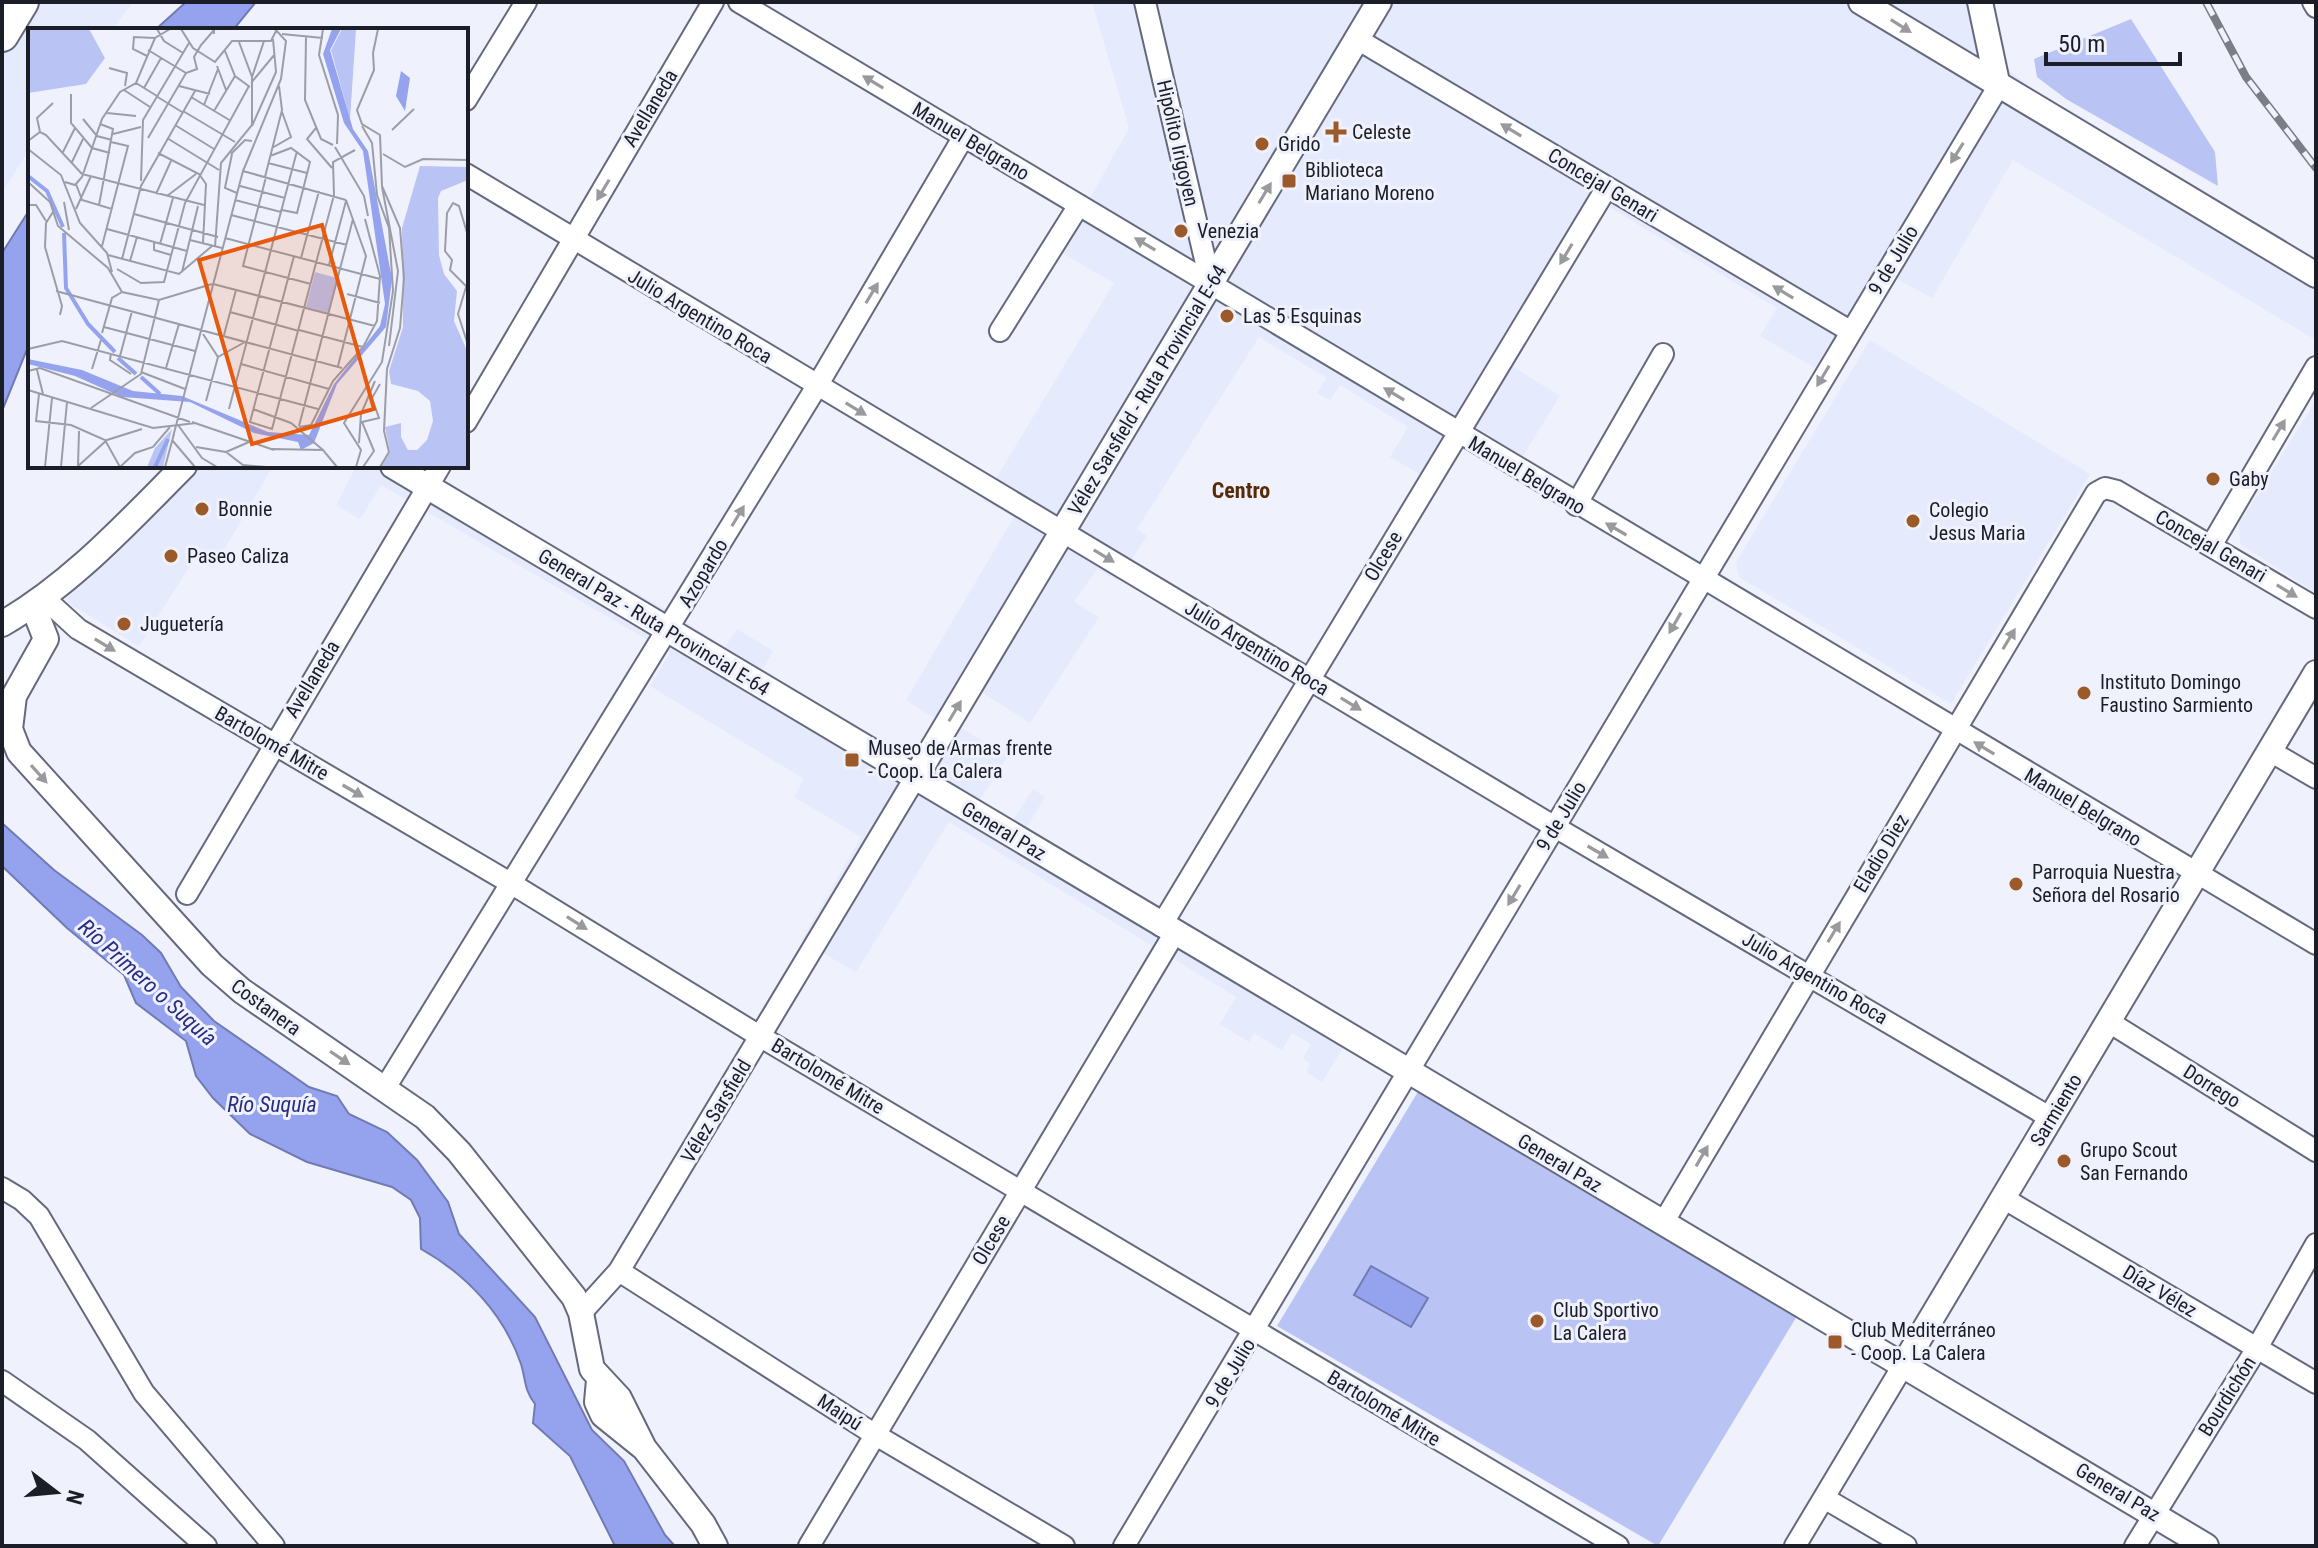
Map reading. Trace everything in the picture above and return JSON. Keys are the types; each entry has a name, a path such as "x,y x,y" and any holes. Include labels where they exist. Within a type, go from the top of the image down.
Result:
{"street":[{"path":"468,97 526,2"},
{"name":"Avellaneda","path":"468,419 713,2"},
{"name":"Manuel Belgrano","path":"739,2 1576,505 2316,944"},
{"name":"Hipólito Irigoyen","path":"1145,2 1211,285"},
{"name":"Vélez Sarsfield - Ruta Provincial E-64","path":"915,778 1379,2"},
{"path":"1861,2 1998,87 2316,275"},
{"path":"1940,50 1963,50 1982,14"},
{"path":"1982,14 1998,87"},
{"name":"Concejal Genari","path":"1357,39 1850,331"},
{"name":"9 de Julio","path":"1124,1546 1255,1332 1702,578 1998,87"},
{"name":"Azopardo","path":"385,1088 817,386 964,136"},
{"name":"Julio Argentino Roca","path":"468,175 1555,827 2051,1118"},
{"name":"Olcese","path":"809,1546 1021,1190 1310,679 1607,187"},
{"path":"1000,331 1079,205"},
{"path":"1576,505 1663,354"},
{"path":"2211,546 2316,367"},
{"path":"2,624 76,573 182,468"},
{"name":"General Paz - Ruta Provincial E-64","path":"400,468 434,477 668,630 915,778"},
{"name":"Avellaneda","path":"187,894 273,744 434,477"},
{"name":"Concejal Genari","path":"2105,488 2117,491 2316,608"},
{"name":"Eladio Diez","path":"1663,1223 2096,493 2105,488"},
{"name":"Bartolomé Mitre","path":"38,602 78,629 512,884 761,1037 1618,1546"},
{"name":"Costanera","path":"38,602 46,639 14,696 10,729 19,752 212,965 242,991 425,1117 459,1152 567,1287 581,1313 586,1352 599,1380 597,1402 603,1415 644,1448 703,1524 715,1546"},
{"name":"Sarmiento","path":"1795,1546 2316,673"},
{"path":"2270,751 2316,778"},
{"name":"General Paz","path":"915,778 2206,1546"},
{"name":"Vélez Sarsfield","path":"581,1313 619,1271 915,778"},
{"name":"Dorrego","path":"2109,1022 2316,1151"},
{"path":"2,1188 22,1200 39,1216 144,1393 274,1546"},
{"name":"Díaz Vélez","path":"2003,1198 2316,1383"},
{"name":"Bourdichón","path":"2135,1546 2257,1348 2316,1244"},
{"name":"Maipú","path":"619,1271 874,1434 1064,1546"},
{"path":"2,1381 87,1440 206,1546"},
{"path":"1824,1498 1906,1546"}],"shaded area":[{"path":"6,2 133,2 114,28 28,28 28,151 2,193 2,7"},
{"path":"1092,2 1985,2 2006,68 2040,94 2316,262 2316,340 2013,160 1932,298 1897,279 1836,380 1760,336 1777,308 1609,207 1512,366 1560,396 1523,456 1472,426 1437,484 1390,457 1408,427 1340,385 1330,400 1317,393 1327,378 1259,337 1137,529 1147,536 1129,563 1117,580 1097,569 1074,602 1099,617 1030,723 983,693 961,728 1008,756 976,806 1010,825 1033,789 1045,797 1024,832 1355,1028 1322,1082 1306,1072 1310,1064 1303,1058 1311,1044 1292,1033 1282,1050 1254,1033 1249,1042 1220,1024 1236,997 949,822 856,972 801,941 861,837 794,797 804,779 650,686 670,653 381,485 360,519 336,505 355,468 414,468 670,612 725,647 737,629 773,651 762,671 901,753 917,750 937,720 906,700 1014,517 983,500 1114,283 1060,252 1129,128"},
{"path":"2131,19 2215,152 2218,186 2066,99 2037,77 2034,59"},
{"path":"1870,340 2090,474 1951,704 1739,577 1736,562"},
{"path":"2316,400 2316,593 2240,544 2239,524"},
{"path":"169,468 272,468 213,569 195,558 139,646 70,604 53,583"},
{"name":"Club Sportivo La Calera","path":"1419,1090 1797,1316 1658,1546 1277,1326"}],"water":[{"path":"186,2 256,2 235,28 157,28"},
{"path":"28,212 28,347 2,411 2,253"},
{"name":"Río Suquía","path":"2,823 54,870 142,935 161,953 181,987 214,1021 309,1087 337,1096 349,1114 387,1132 417,1160 448,1202 459,1234 535,1317 592,1430 624,1461 665,1535 675,1546 615,1546 570,1456 533,1423 535,1404 505,1328 468,1283 421,1249 420,1218 411,1200 392,1187 307,1162 250,1134 213,1098 196,1076 186,1041 136,1003 124,975 67,928 2,866"},
{"path":"1371,1266 1428,1298 1411,1327 1354,1295"}],"railway":[{"path":"2206,2 2246,77 2316,168"}],"place":[{"name":"Celeste","path":"1336,132"},
{"name":"Grido","path":"1262,144"},
{"name":"Biblioteca Mariano Moreno","path":"1289,181"},
{"name":"Venezia","path":"1181,231"},
{"name":"Las 5 Esquinas","path":"1227,316"},
{"name":"Gaby","path":"2213,479"},
{"name":"Bonnie","path":"202,509"},
{"name":"Colegio Jesus Maria","path":"1913,521"},
{"name":"Paseo Caliza","path":"171,556"},
{"name":"Juguetería","path":"124,624"},
{"name":"Instituto Domingo Faustino Sarmiento","path":"2084,693"},
{"name":"Museo de Armas frente - Coop. La Calera","path":"852,760"},
{"name":"Parroquia Nuestra Señora del Rosario","path":"2016,884"},
{"name":"Grupo Scout San Fernando","path":"2064,1161"},
{"name":"Club Sportivo La Calera","path":"1537,1321"},
{"name":"Club Mediterráneo - Coop. La Calera","path":"1835,1342"}],"district":[{"name":"Centro","path":"1241,490"}],"water label":[{"name":"Río Primero o Suquía","path":"148,982"}]}
